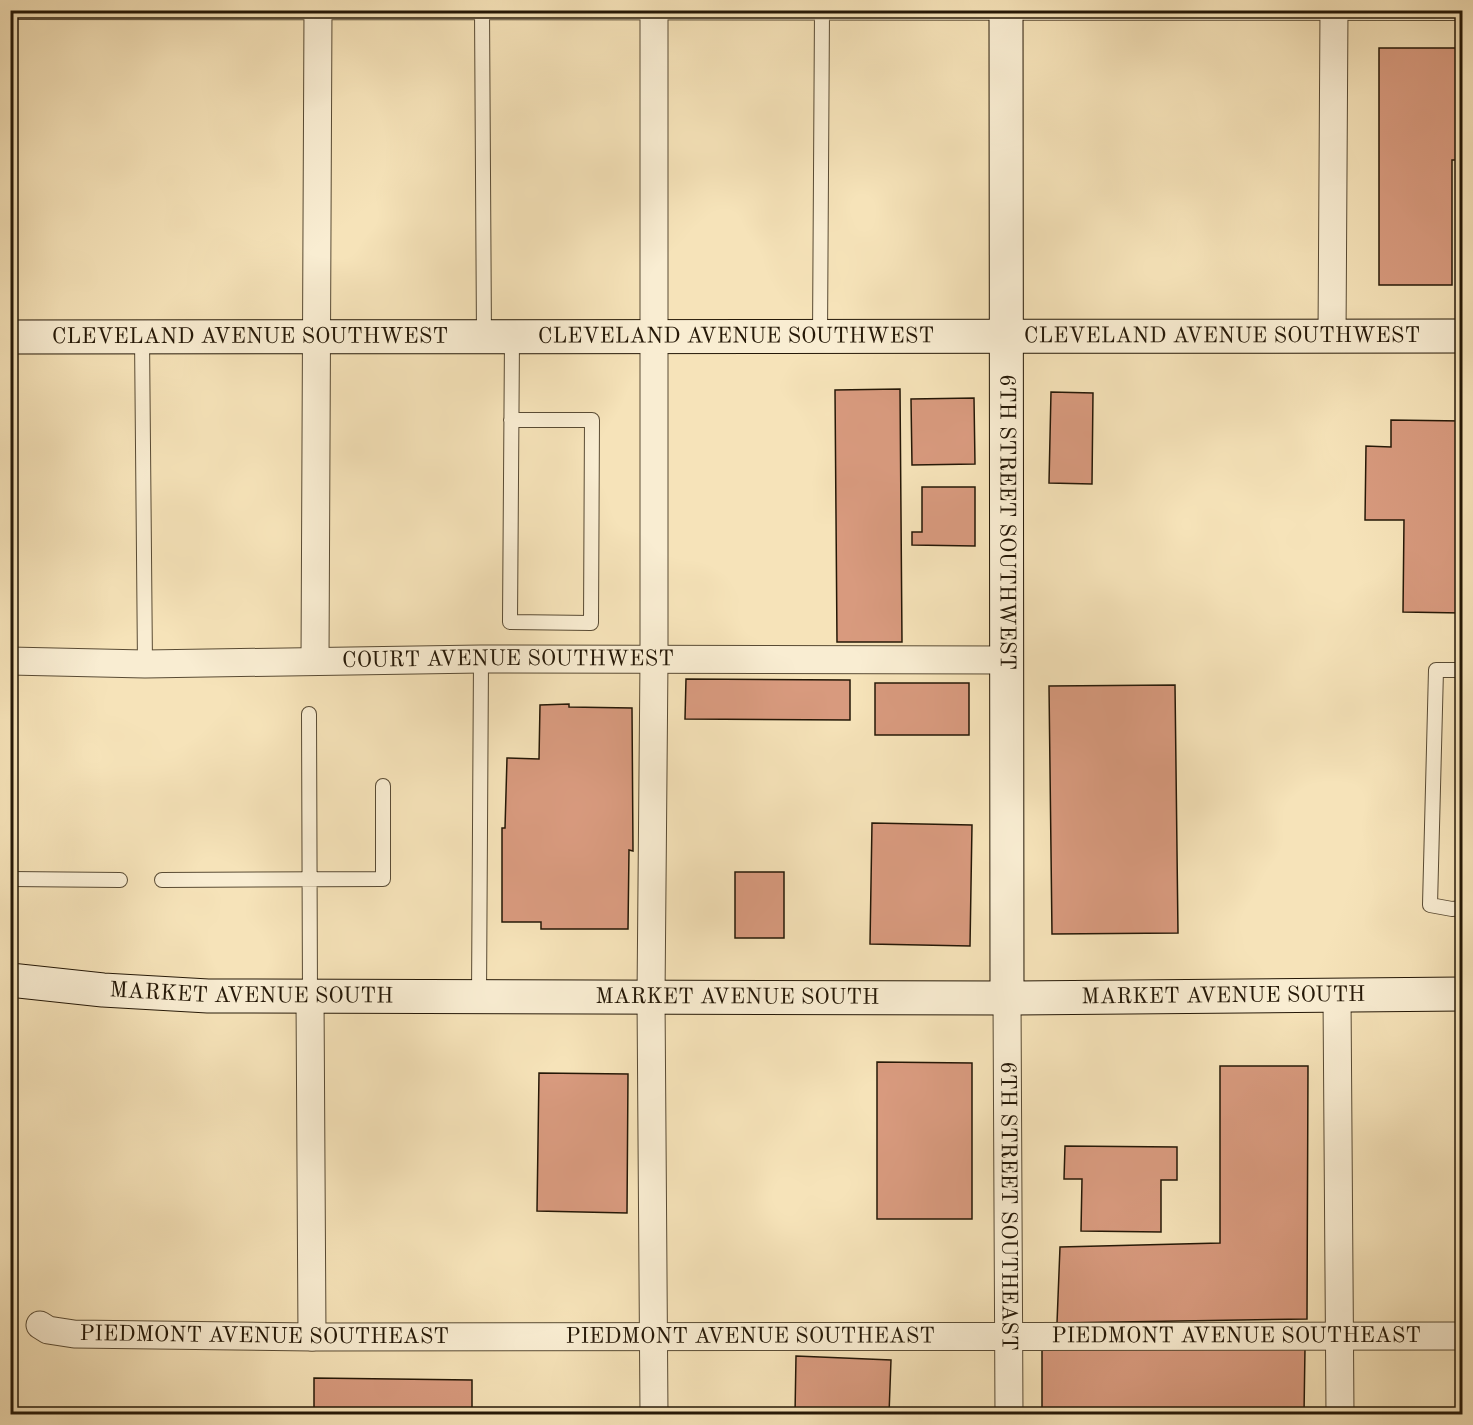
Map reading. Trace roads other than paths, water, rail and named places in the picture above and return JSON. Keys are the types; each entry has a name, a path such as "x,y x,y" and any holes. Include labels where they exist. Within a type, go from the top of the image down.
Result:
{"street":[{"path":"315,661 318,12"},
{"path":"654,12 654,660 651,997 654,1414"},
{"name":"6TH STREET SOUTHWEST","path":"1006,12 1007,998"},
{"path":"1332,337 1334,12"},
{"name":"CLEVELAND AVENUE SOUTHWEST","path":"10,337 1462,336"},
{"name":"COURT AVENUE SOUTHWEST","path":"10,660 146,664 481,660 1006,660"},
{"name":"MARKET AVENUE SOUTH","path":"10,980 103,990 208,996 1007,998 1462,994"},
{"path":"310,996 312,1337"},
{"path":"1337,996 1340,1414"},
{"name":"6TH STREET SOUTHEAST","path":"1007,998 1009,1414"},
{"name":"PIEDMONT AVENUE SOUTHEAST","path":"40,1325 48,1330 74,1334 312,1337 1462,1336"}],"lane":[{"path":"10,12 1462,13"},
{"path":"482,12 498,338 511,420 510,622 591,622 592,420 511,420"},
{"path":"820,337 822,12"},
{"path":"142,337 146,664"},
{"path":"479,996 481,660"},
{"path":"1462,670 1436,670 1430,904 1452,909 1462,908"},
{"path":"309,714 310,996"},
{"path":"162,880 383,879 383,786"},
{"path":"10,879 120,880"}]}
